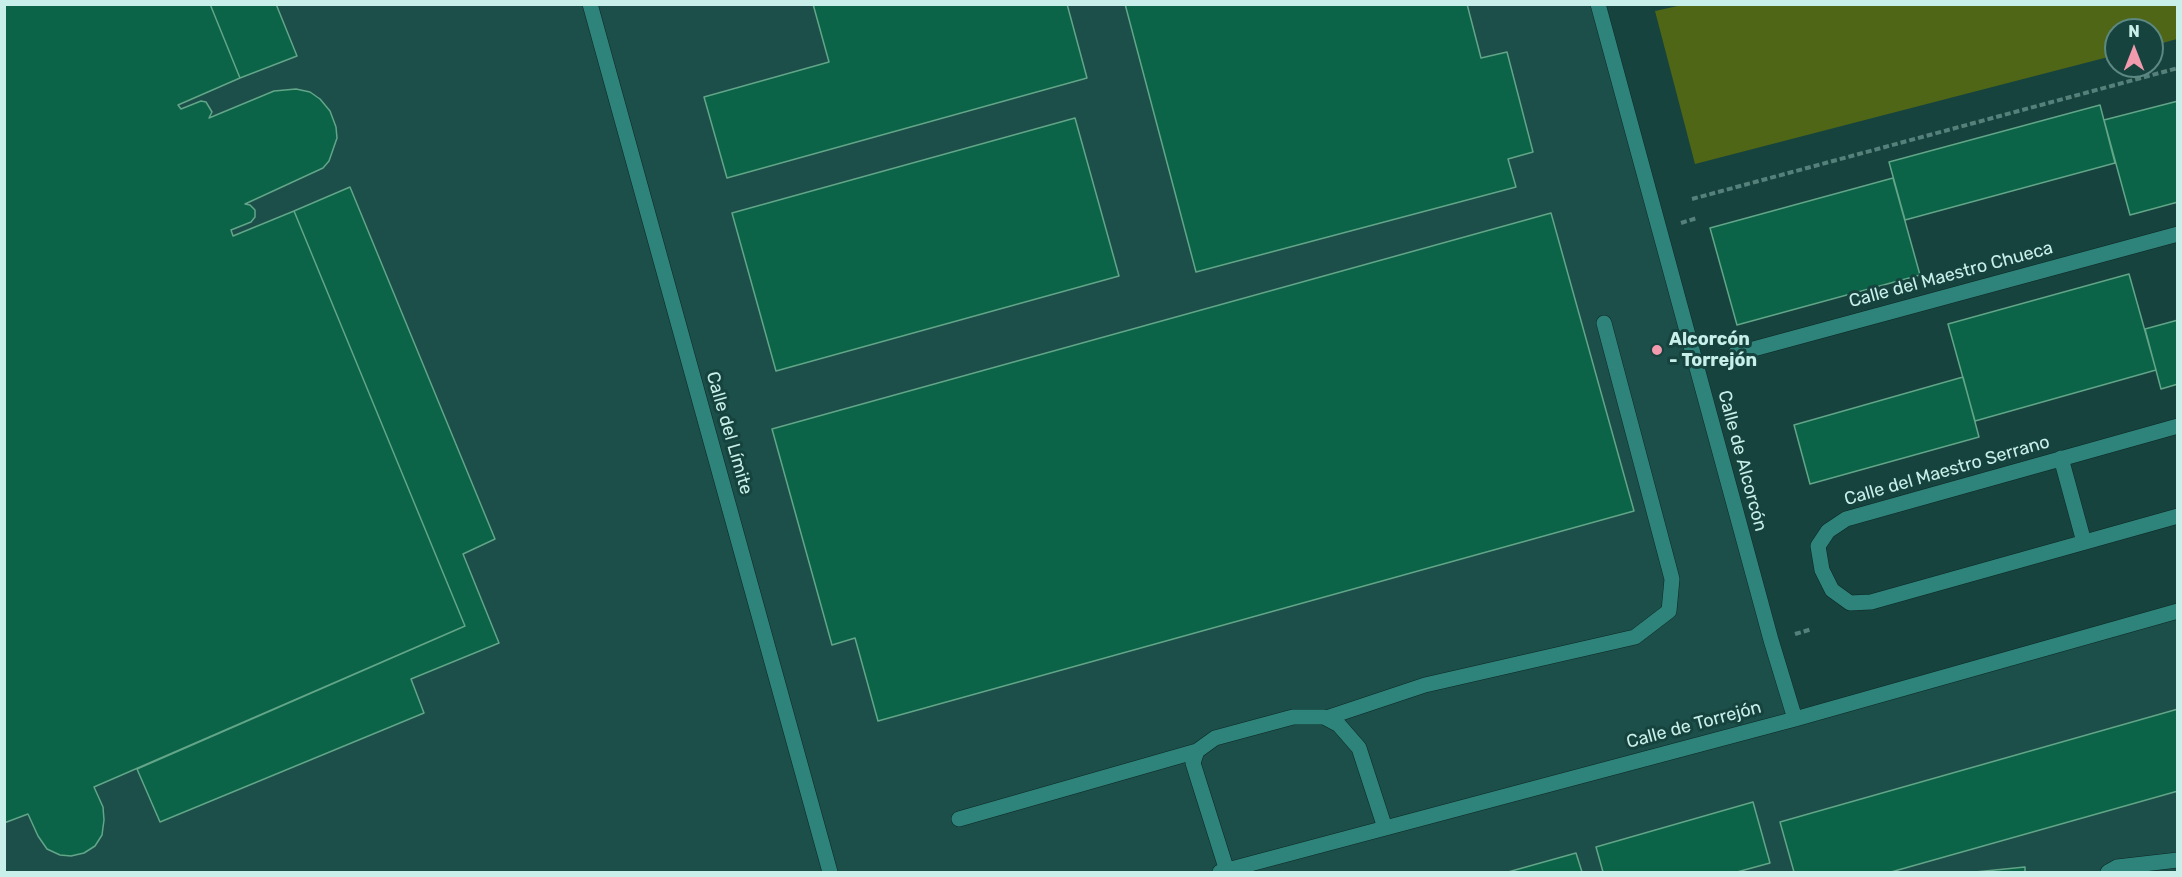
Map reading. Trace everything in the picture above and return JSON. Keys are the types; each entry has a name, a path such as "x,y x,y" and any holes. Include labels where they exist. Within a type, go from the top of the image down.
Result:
{"street":[{"name":"Calle del Límite","path":"590,4 830,873"},
{"name":"Calle de Alcorcón","path":"1598,4 1765,617 1795,719"},
{"name":"Calle del Maestro Chueca","path":"1735,354 2178,234"},
{"path":"959,819 1197,751 1215,738 1293,717 1326,718 1425,685 1635,637 1669,611 1672,579 1604,323"},
{"name":"Calle del Maestro Serrano","path":"2178,426 1846,519 1828,531 1818,546 1822,570 1832,590 1850,603 1871,603 2178,516"},
{"path":"2061,458 2084,542"},
{"name":"Calle de Torrejón","path":"1223,872 1795,719 2178,611"},
{"path":"1326,718 1339,725 1359,748 1385,828"},
{"path":"1197,751 1193,763 1223,872"},
{"path":"2108,873 2118,867 2178,860"}],"path":[{"path":"1692,200 2178,68"}],"shaded area":[{"path":"5,5 1598,5 1795,718 2177,611 2177,872 5,872"}],"green space":[{"path":"1682,5 2177,5 2177,39 2164,43 2164,18 2104,18 2104,58 1695,164 1655,11"}],"building":[{"path":"4,4 210,4 240,78 178,105 181,109 201,101 206,102 212,112 209,118 274,91 296,89 310,92 320,99 330,111 337,138 329,161 323,168 245,204 255,210 255,217 251,222 231,230 233,236 294,211 465,626 94,787 103,807 102,835 95,846 84,853 71,856 60,855 47,849 28,814 4,823"},
{"path":"210,4 276,4 297,56 240,78"},
{"path":"813,4 1067,4 1087,78 727,178 704,97 829,62"},
{"path":"1125,4 1467,4 1481,58 1507,52 1533,152 1508,159 1516,187 1196,272"},
{"path":"2178,101 2178,202 2130,215 2104,120"},
{"path":"2100,105 2115,163 1905,220 1889,162"},
{"path":"1075,118 1119,276 776,371 732,213"},
{"path":"1893,178 1920,275 1737,325 1710,228"},
{"path":"350,187 495,539 463,554 499,643 411,679 424,713 160,822 137,769 465,626 294,211"},
{"path":"1551,213 1634,511 878,721 855,638 832,645 772,429"},
{"path":"2129,274 2156,370 1975,421 1948,324"},
{"path":"2178,320 2178,384 2161,389 2145,329"},
{"path":"1963,377 1979,437 1810,484 1794,425"},
{"path":"2178,709 2178,791 1891,872 1794,872 1780,822"},
{"path":"1753,802 1770,863 1737,872 1603,872 1596,847"},
{"path":"1576,853 1582,872 1508,872"},
{"path":"2025,867 2025,872 1975,872"}],"place":[{"name":"Alcorcón - Torrejón","path":"1657,350"}]}
